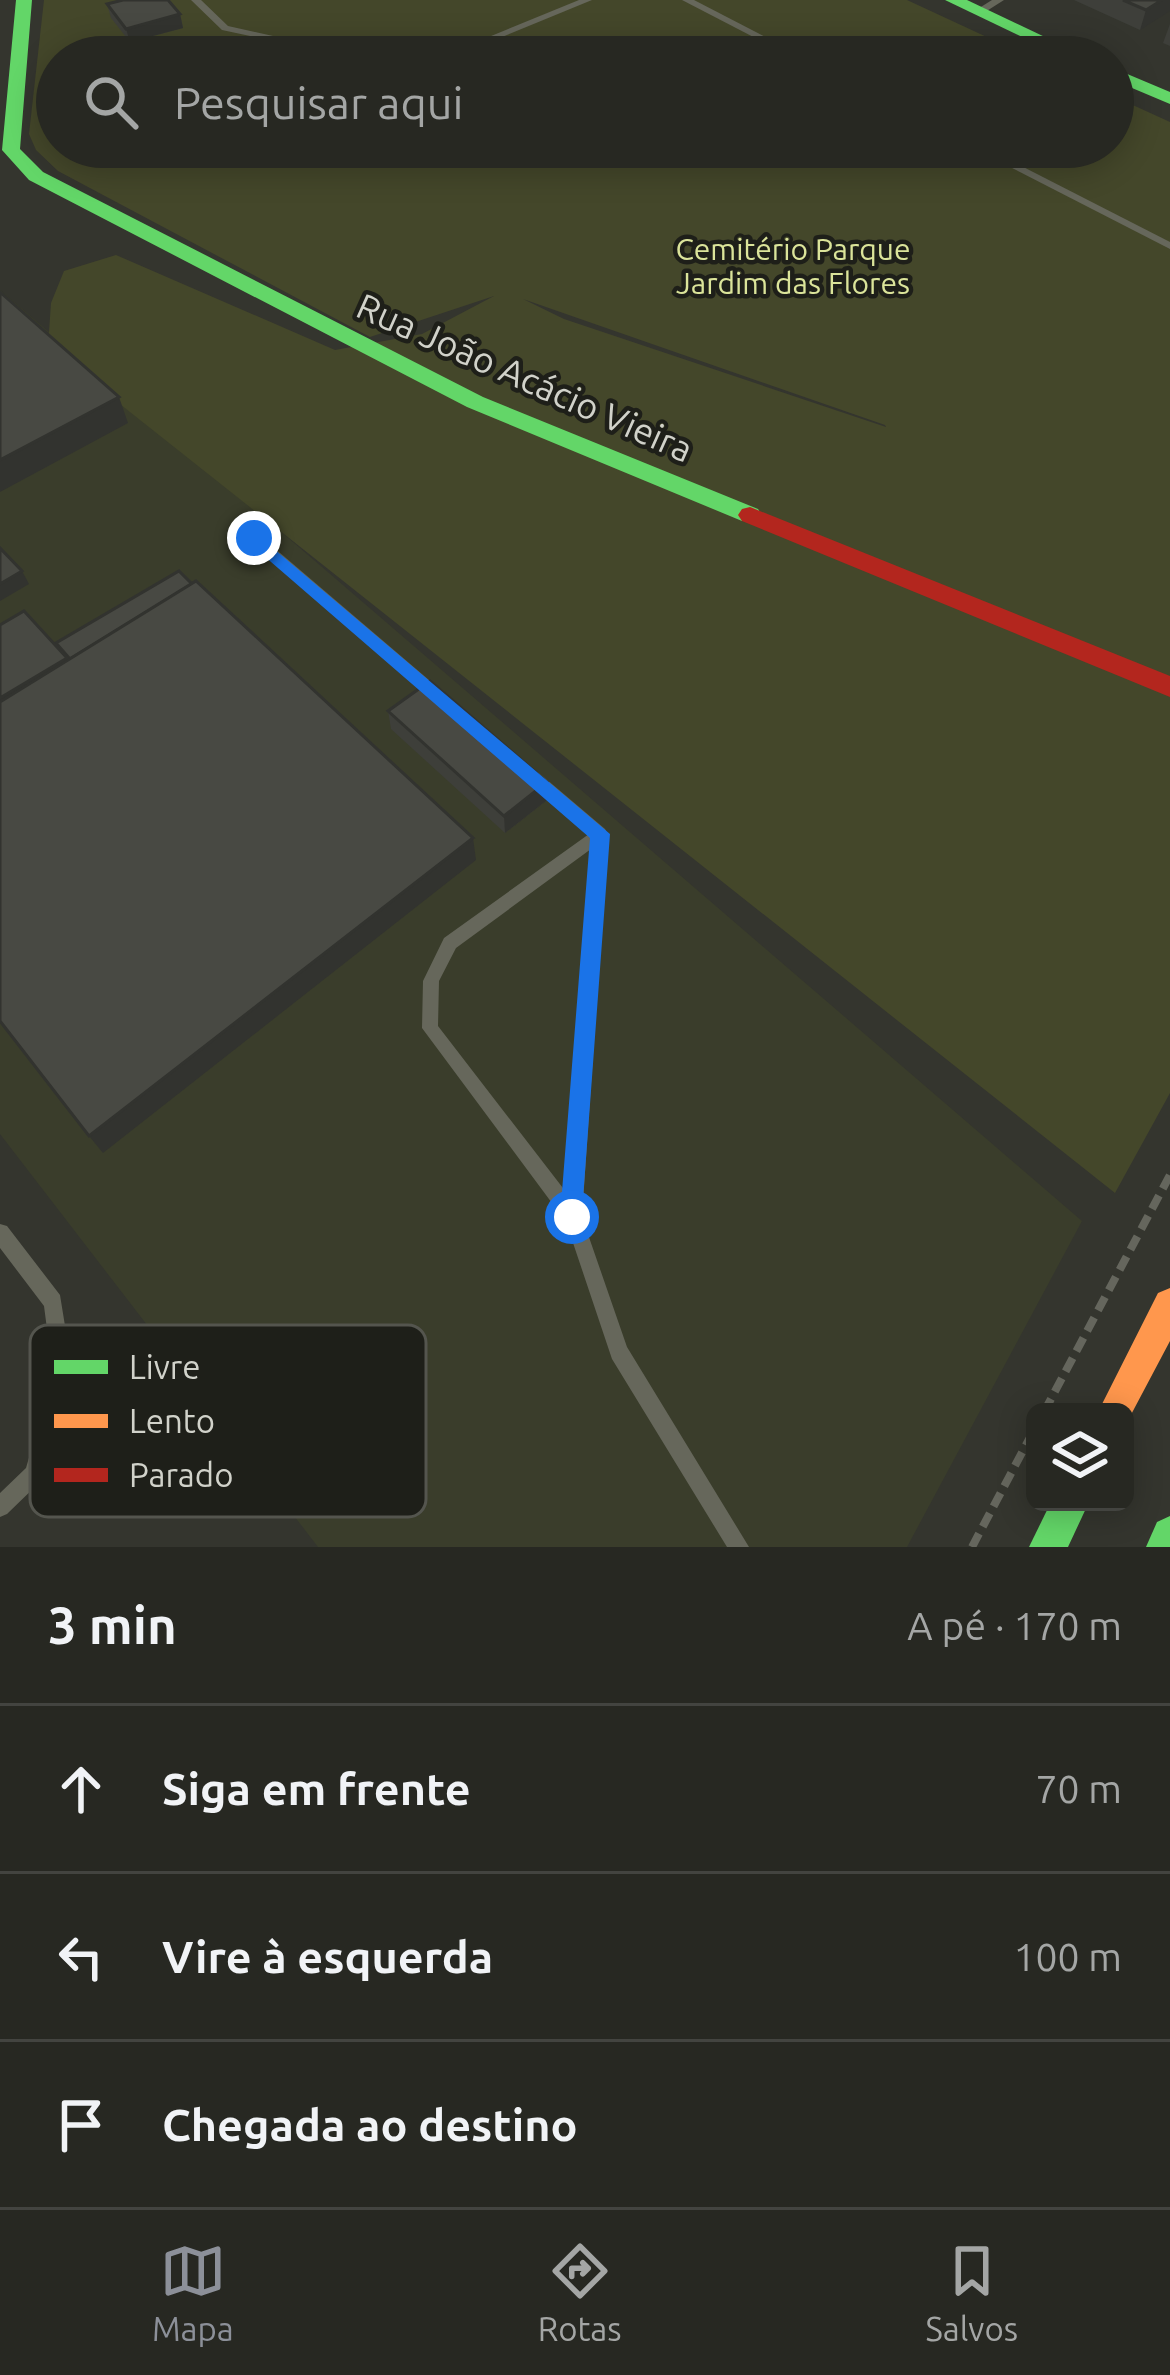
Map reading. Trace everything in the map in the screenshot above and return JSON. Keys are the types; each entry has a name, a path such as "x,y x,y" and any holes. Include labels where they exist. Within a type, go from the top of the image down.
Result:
{"street":[{"name":"Rua João Acácio Vieira","path":"24,0 11,150 36,176 475,403 1170,687"},
{"path":"977,4 1038,36"},
{"path":"1134,83 1170,99"},
{"path":"1121,1403 1170,1305"},
{"path":"1048,1547 1066,1511"},
{"path":"1165,1547 1170,1535"}],"lane":[{"path":"196,0 225,28 263,36"},
{"path":"497,36 587,0"},
{"path":"687,0 758,36"},
{"path":"1017,168 1170,246"},
{"path":"254,538 454,710"},
{"path":"527,772 600,834"},
{"path":"600,834 450,943 431,982 430,1028 572,1217 619,1352 739,1547"},
{"path":"572,1217 600,834"},
{"path":"0,1233 52,1302 55,1325"},
{"path":"0,1507 30,1478"}],"path":[{"path":"1049,1403 1170,1175"},
{"path":"972,1547 1026,1446"}],"shaded area":[{"path":"0,290 1082,1221 907,1547 318,1547 295,1517 426,1517 426,1325 147,1325 0,1134"}],"green space":[{"path":"44,0 907,0 985,36 40,36"},
{"path":"36,71 36,150 29,134"},
{"name":"Cemitério Parque Jardim das Flores","path":"1134,106 1170,122 1170,1093 1115,1193 48,347 51,303 64,271 116,255 335,350 422,334 494,296 370,337 55,168 1134,168","holes":["523,299 885,425 564,319"]}],"building":[{"path":"168,0 180,14 126,29 107,4"},
{"path":"1123,0 1162,0 1146,10"},
{"path":"0,292 119,397 0,460"},
{"path":"0,548 22,571 0,584"},
{"path":"179,571 192,584 70,659 56,643"},
{"path":"196,581 473,838 89,1136 0,1021 0,702"},
{"path":"24,611 67,658 0,698 0,625"},
{"path":"430,681 547,782 504,816 388,711"}],"traffic: fast":[{"path":"24,0 11,150 36,176 475,402 750,515"},
{"path":"953,0 1032,36"},
{"path":"1134,83 1170,99"},
{"path":"1048,1547 1066,1511"},
{"path":"1165,1547 1170,1535"}],"traffic: slow":[{"path":"1121,1403 1170,1305"}],"traffic: jam":[{"path":"750,515 1170,687"}],"route":[{"path":"254,538 600,834 572,1217"}]}
